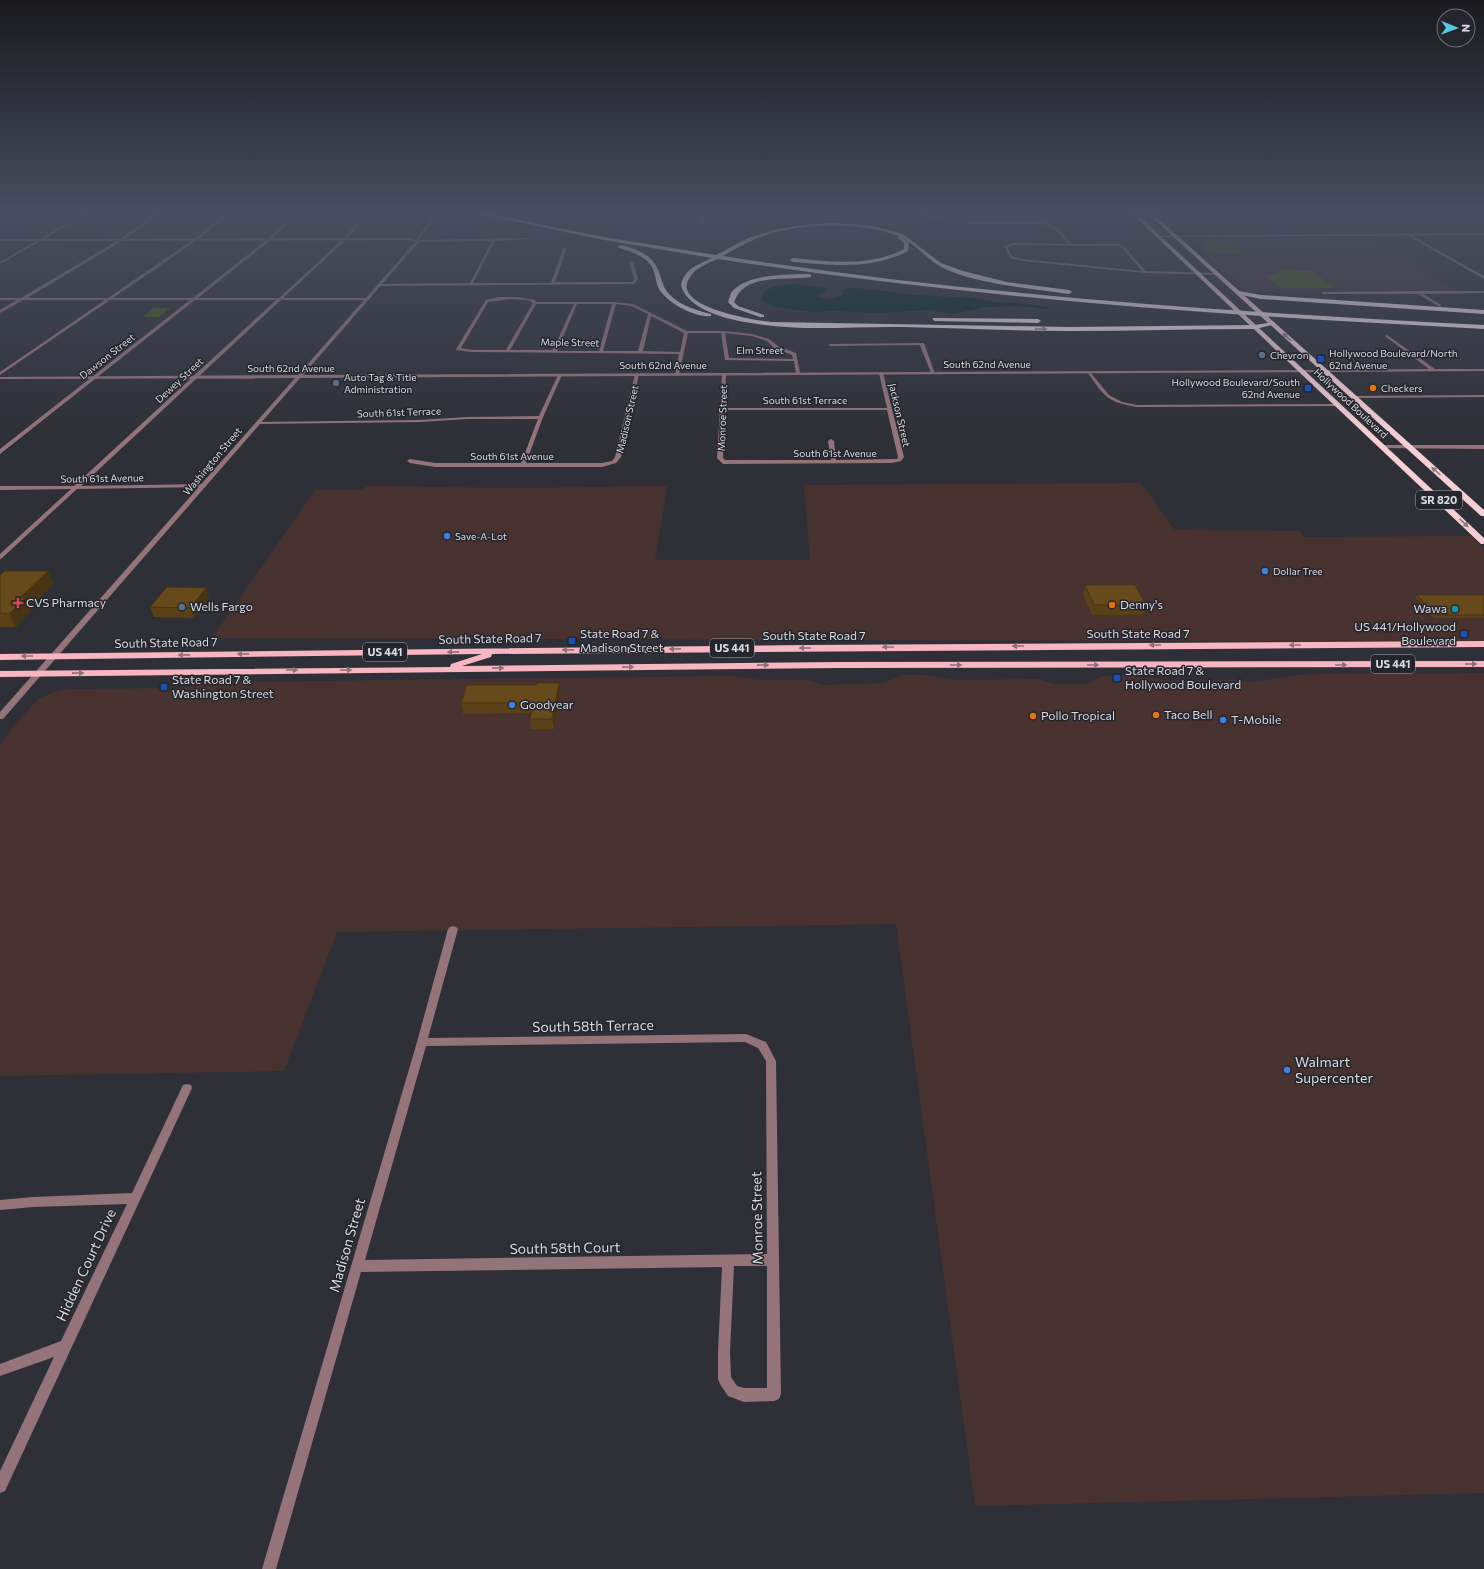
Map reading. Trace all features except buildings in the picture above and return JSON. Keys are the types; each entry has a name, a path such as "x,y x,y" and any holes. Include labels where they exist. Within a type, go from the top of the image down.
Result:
{"highway":[{"path":"660,286 665,294 675,302 707,315 757,326 778,328 924,327 1088,330 1255,327 1273,324"},
{"path":"685,286 685,290 694,300 706,308 724,315 748,321 782,325 889,325 924,327"},
{"path":"692,286 695,294 716,308 730,314 748,318 791,322 979,323 1045,321"},
{"path":"741,286 736,290 732,297 731,302 736,307 749,313 782,319 989,319 1029,321"},
{"path":"941,286 1205,310 1484,327"},
{"path":"945,286 960,288"},
{"path":"1009,286 1198,303 1454,318"},
{"path":"1029,286 1069,292"},
{"name":"Hollywood Boulevard","path":"1211,286 1484,542"},
{"name":"Hollywood Boulevard","path":"1231,286 1484,514"},
{"path":"1239,293 1261,297 1484,312"},
{"path":"1212,322 1227,319 1233,316 1229,303"},
{"path":"1123,322 1250,322 1273,324"}],"main road":[{"name":"South State Road 7","path":"0,657 477,651 1484,644"},
{"path":"431,669 449,665 467,658 477,651"},
{"path":"448,669 484,656 506,651"},
{"name":"US 441","path":"0,674 837,664 1484,664"}],"street":[{"path":"0,312 43,286"},
{"path":"0,374 129,286"},
{"name":"Dawson Street","path":"0,452 210,286"},
{"name":"Dewey Street","path":"0,557 293,286"},
{"name":"Washington Street","path":"0,717 204,486 297,377 380,286"},
{"path":"1418,292 1440,306"},
{"path":"1323,293 1484,292"},
{"name":"Maple Street","path":"535,303 534,301 521,298 495,299 487,301 458,349 472,351 508,350 681,353"},
{"path":"0,299 368,299"},
{"path":"508,350 535,303 634,305 686,332 723,332 752,335 768,340 776,347 794,354 798,373"},
{"path":"555,351 576,303"},
{"path":"601,352 614,304"},
{"path":"640,353 650,313"},
{"path":"677,374 686,332"},
{"name":"Elm Street","path":"723,332 727,359 796,360"},
{"path":"1387,336 1435,371"},
{"path":"830,345 922,344 933,373"},
{"name":"South 62nd Avenue","path":"0,378 1484,370"},
{"name":"Jackson Street","path":"881,373 901,457 899,460"},
{"path":"1090,373 1107,396 1121,403 1137,406 1338,405"},
{"name":"Madison Street","path":"614,462 618,457 637,374"},
{"name":"Monroe Street","path":"722,462 720,458 724,374"},
{"path":"523,464 560,375"},
{"path":"1354,397 1484,396"},
{"name":"South 61st Terrace","path":"722,409 889,408"},
{"name":"South 61st Terrace","path":"257,423 420,421 467,418 542,417"},
{"path":"831,441 834,462"},
{"path":"1383,447 1484,447"},
{"name":"South 61st Avenue","path":"722,462 834,462 899,460"},
{"name":"South 61st Avenue","path":"410,461 435,465 602,465 614,462"},
{"name":"South 61st Avenue","path":"0,488 204,486"},
{"name":"Madison Street","path":"269,1569 422,1042 453,929"},
{"name":"South 58th Terrace","path":"422,1042 746,1038 762,1044"},
{"name":"Monroe Street","path":"728,1261 724,1352 725,1379 733,1391 744,1395 774,1394 771,1061 762,1044"},
{"name":"Hidden Court Drive","path":"0,1486 187,1088"},
{"name":"Hidden Court Drive","path":"0,1205 33,1202 135,1198"},
{"name":"South 58th Court","path":"357,1266 773,1260"},
{"path":"0,1370 66,1346"}],"shaded area":[{"path":"774,286 814,286 827,288 828,290 816,296 827,298 841,296 844,293 843,290 847,288 858,288 917,295 974,298 995,302 1029,304 1048,307 1047,309 1017,306 986,307 952,314 930,310 877,313 834,311 811,312 771,306 761,299 766,290"},
{"path":"1241,286 1451,286 1460,292 1248,293"},
{"path":"1141,483 1175,530 1300,531 1304,537 1472,536 1484,548 1484,642 212,638 315,490 361,490 367,486 517,488 667,486 655,560 810,560 804,485"},
{"path":"1484,673 1484,1493 975,1506 896,924 337,932 284,1071 0,1076 0,745 9,732 38,699 54,692 68,689 179,688 223,682 731,676 760,680 807,680 824,685 884,683 902,675 924,675 956,680 1037,679 1053,684 1087,684 1102,676 1131,676 1166,680 1242,680 1251,682 1300,675 1323,674"}],"green space":[{"path":"1278,286 1332,286 1335,288 1280,288"},
{"path":"154,308 170,308 159,317 142,317"}],"place":[{"name":"Chevron","path":"1262,355"},
{"name":"Hollywood Boulevard/North 62nd Avenue","path":"1321,359"},
{"name":"Auto Tag & Title Administration","path":"336,383"},
{"name":"Hollywood Boulevard/South 62nd Avenue","path":"1308,388"},
{"name":"Checkers","path":"1373,388"},
{"name":"Save-A-Lot","path":"447,536"},
{"name":"Dollar Tree","path":"1265,571"},
{"name":"CVS Pharmacy","path":"18,603"},
{"name":"Denny's","path":"1112,605"},
{"name":"Wells Fargo","path":"182,607"},
{"name":"Wawa","path":"1455,609"},
{"name":"US 441/Hollywood Boulevard","path":"1464,634"},
{"name":"State Road 7 & Madison Street","path":"572,641"},
{"name":"State Road 7 & Hollywood Boulevard","path":"1117,678"},
{"name":"State Road 7 & Washington Street","path":"164,687"},
{"name":"Goodyear","path":"512,705"},
{"name":"Taco Bell","path":"1156,715"},
{"name":"Pollo Tropical","path":"1033,716"},
{"name":"T-Mobile","path":"1223,720"},
{"name":"Walmart Supercenter","path":"1287,1070"}]}
